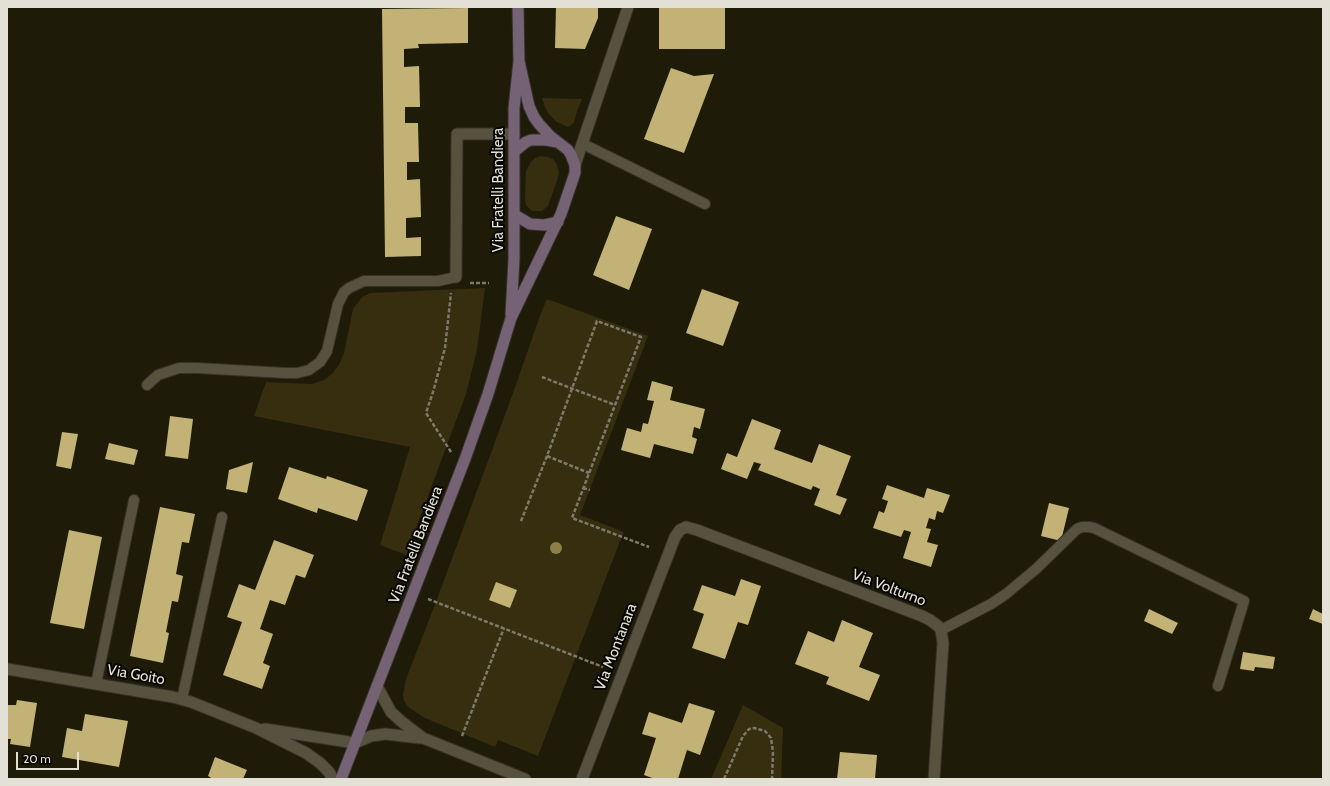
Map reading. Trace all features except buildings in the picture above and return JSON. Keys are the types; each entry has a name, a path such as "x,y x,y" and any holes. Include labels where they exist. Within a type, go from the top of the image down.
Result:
{"main road":[{"name":"Via Fratelli Bandiera","path":"511,318 515,215 514,108 519,62 518,7"},
{"name":"Via Fratelli Bandiera","path":"341,779 414,593 483,410 511,318 558,222 565,206 575,173 575,165 572,155 539,124 534,117 529,106 519,62"},
{"path":"515,151 531,140 557,142"},
{"path":"515,215 530,224 544,225 558,222"}],"street":[{"path":"575,165 628,7"},
{"path":"456,277 457,134 514,134"},
{"name":"Via Volturno","path":"683,528 697,530 922,616 934,622 941,630"},
{"name":"Via Montanara","path":"582,779 675,537 683,528"},
{"path":"934,779 943,647 941,630"},
{"name":"Via Goito","path":"7,669 182,699 256,728 314,758 329,772 333,779"},
{"path":"378,686 392,712 402,722 423,738"},
{"name":"Via Goito","path":"256,728 282,730 355,743"},
{"path":"355,743 371,736 385,734 423,738 525,779"}],"lane":[{"path":"583,144 705,204"},
{"path":"147,385 158,375 179,368 285,374 309,370 320,362 327,351 338,304 344,292 349,288 364,281 420,282 438,281 456,277"},
{"path":"96,684 134,500"},
{"path":"182,699 222,517"},
{"path":"941,630 1006,594 1036,569 1077,529 1082,527 1094,528 1244,601 1218,686"}],"path":[{"path":"467,283 489,283"},
{"path":"451,452 426,413 445,348 452,290"},
{"path":"521,521 547,456 597,321 641,337 572,518 648,547"},
{"path":"542,377 615,405"},
{"path":"547,456 589,473"},
{"path":"583,488 590,490"},
{"path":"414,593 603,667"},
{"path":"456,751 504,628"},
{"path":"724,779 743,736 749,729 754,728 765,732 770,738 773,752 772,779"}],"shaded area":[{"path":"542,98 582,99 574,123 568,127 557,122 548,113"},
{"path":"540,156 553,159 557,165 559,173 548,206 542,211 532,211 526,205 525,200 526,171 531,162"},
{"path":"485,288 477,350 466,394 406,555 380,545 410,447 254,416 266,382 312,384 324,380 333,373 340,363 344,353 353,309 362,297 370,293"},
{"path":"547,299 648,336 580,515 624,532 538,756 498,740 495,747 425,718 408,707 404,701 403,695 406,679 436,602"},
{"path":"743,705 783,728 781,779 711,779"}]}
